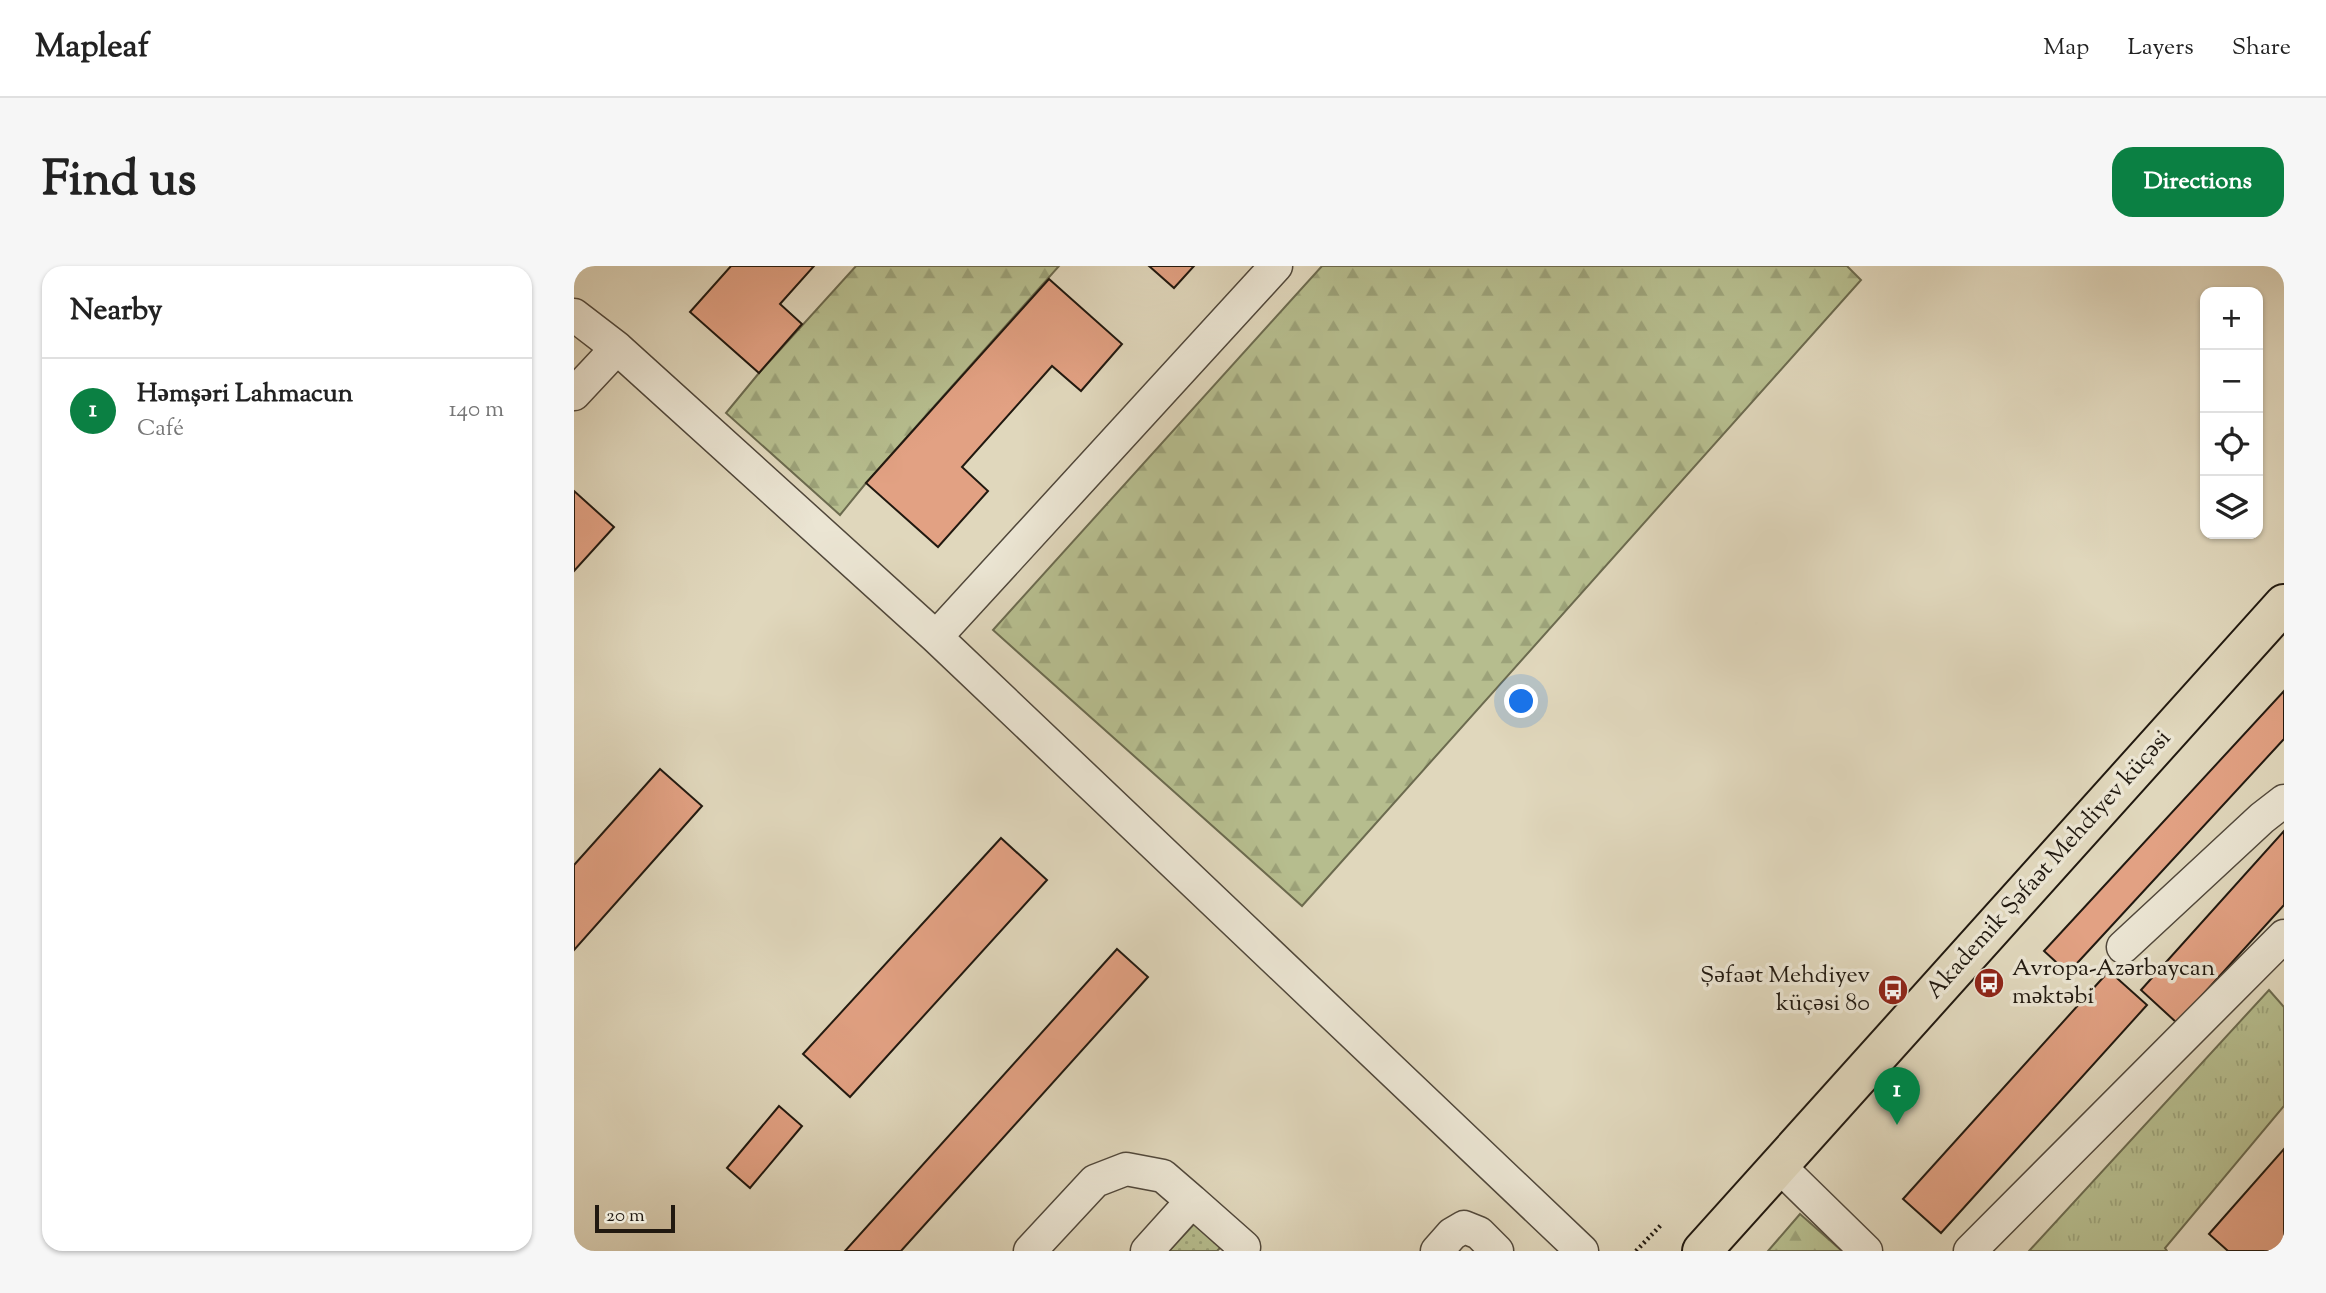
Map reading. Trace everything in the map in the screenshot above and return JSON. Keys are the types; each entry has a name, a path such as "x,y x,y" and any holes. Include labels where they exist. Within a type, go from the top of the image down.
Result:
{"main road":[{"name":"Akademik Şəfaət Mehdiyev küçəsi","path":"1702,1251 2284,604"}],"lane":[{"path":"936,637 1276,266"},
{"path":"574,315 617,348 936,637 1583,1251"},
{"path":"574,394 617,348"},
{"path":"2123,947 2262,818 2284,801"},
{"path":"1970,1251 2284,936"},
{"path":"1778,1166 1866,1251"},
{"path":"1030,1251 1095,1181 1126,1169 1163,1176 1244,1250"},
{"path":"1147,1251 1192,1201"},
{"path":"1437,1251 1451,1234 1464,1227 1479,1233 1497,1251"}],"path":[{"path":"1636,1251 1661,1225"}],"green space":[{"path":"856,266 1059,266 840,515 726,413"},
{"path":"1322,266 1847,266 1861,280 1302,906 993,630"},
{"path":"2269,990 2284,1007 2284,1106 2165,1248 2167,1251 2029,1251"},
{"path":"1800,1214 1842,1251 1768,1251"},
{"path":"1196,1222 1222,1246 1217,1251 1169,1251"}],"building":[{"path":"731,266 814,266 780,304 802,324 759,373 690,312"},
{"path":"1149,266 1194,266 1174,288"},
{"path":"1049,279 1122,344 1081,391 1052,366 962,467 988,491 938,547 866,483"},
{"path":"574,491 614,527 574,571"},
{"path":"2284,691 2284,739 2068,973 2044,951"},
{"path":"660,769 702,806 574,950 574,865"},
{"path":"2284,831 2284,905 2177,1023 2141,990"},
{"path":"1001,838 1047,880 850,1097 803,1054"},
{"path":"1117,949 1148,977 901,1251 845,1251"},
{"path":"2109,971 2147,1005 1941,1233 1903,1199"},
{"path":"779,1106 802,1126 750,1188 727,1168"},
{"path":"2284,1149 2284,1251 2228,1251 2209,1234"}],"place":[{"name":"Avropa-Azərbaycan məktəbi","path":"1989,983"},
{"name":"Şəfaət Mehdiyev küçəsi 80","path":"1893,990"},
{"name":"Həmşəri Lahmacun","path":"1897,1125"}]}
